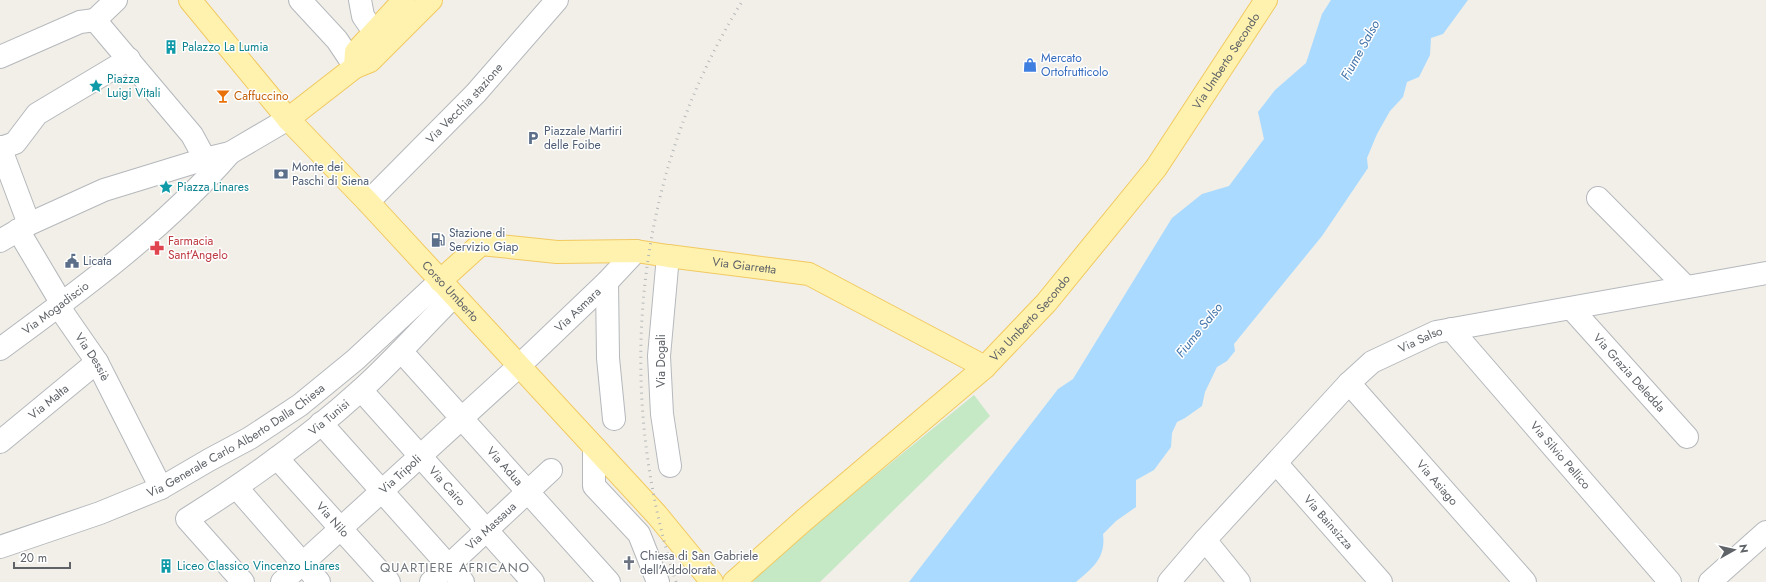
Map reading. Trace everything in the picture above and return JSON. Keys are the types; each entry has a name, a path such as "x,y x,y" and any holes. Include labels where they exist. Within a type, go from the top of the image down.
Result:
{"main road":[{"path":"369,25 404,0"},
{"path":"369,25 430,0"},
{"name":"Via Umberto Secondo","path":"734,582 804,520 985,367 1046,303 1156,168 1266,0"},
{"name":"Corso Umberto","path":"195,2 288,119 368,202 657,515 712,582"},
{"path":"288,119 355,67 370,61 369,25"},
{"name":"Via Giarretta","path":"447,288 481,244 558,252 636,251 809,274 985,367"}],"street":[{"path":"0,57 80,22 94,20 116,0"},
{"path":"300,0 337,40 355,67"},
{"path":"345,0 369,25"},
{"name":"Via Vecchia stazione","path":"368,202 476,93 557,0"},
{"path":"94,20 129,59 192,135 205,159"},
{"path":"0,147 15,143 37,114 129,59"},
{"path":"15,232 96,194 205,159 230,153 288,119"},
{"name":"Via Dessiè","path":"0,147 15,232 62,304 63,312 97,362 161,488"},
{"name":"Via Mogadiscio","path":"0,350 130,251 213,173 230,153"},
{"path":"1598,198 1686,288"},
{"name":"Via Asmara","path":"519,366 607,282 636,251"},
{"name":"Via Dogali","path":"668,256 659,356 662,414 670,466"},
{"name":"Via Salso","path":"1169,582 1204,540 1349,384 1372,362 1436,332 1766,273"},
{"path":"607,282 608,358 614,419"},
{"name":"Via Tunisi","path":"243,582 187,519 237,488 361,390 401,351 447,288"},
{"name":"Via Generale Carlo Alberto Dalla Chiesa","path":"4,540 100,513 161,488 250,438 300,405 447,288"},
{"name":"Via Grazia Deledda","path":"1571,308 1688,437"},
{"name":"Via Silvio Pellico","path":"1451,329 1670,582"},
{"name":"Via Adua","path":"401,351 609,582"},
{"name":"Via Malta","path":"0,442 97,362"},
{"name":"Via Tripoli","path":"282,582 519,366"},
{"name":"Via Asiago","path":"1349,384 1525,582"},
{"name":"Via Cairo","path":"361,390 533,582"},
{"path":"321,423 463,582"},
{"path":"594,447 594,486 639,534 658,582"},
{"name":"Via Nilo","path":"276,458 389,582"},
{"name":"Via Bainsizza","path":"1276,463 1381,582"},
{"name":"Via Massaua","path":"431,582 551,470"},
{"path":"237,488 319,582"},
{"path":"1710,582 1766,532"},
{"path":"1204,540 1239,582"}],"green space":[{"path":"974,395 990,416 820,582 753,582 756,573"}],"water":[{"name":"Fiume Salso","path":"1331,0 1468,0 1443,34 1431,38 1430,55 1419,77 1407,82 1403,97 1390,111 1377,134 1367,158 1368,168 1322,236 1234,344 1235,351 1227,361 1217,367 1205,392 1202,406 1177,422 1172,433 1171,447 1154,470 1136,480 1136,507 1116,521 1103,534 1102,550 1097,562 1076,582 909,582 1058,389 1073,379 1172,218 1202,194 1229,186 1264,139 1258,112 1275,90 1306,63 1322,14"}],"railway":[{"path":"676,582 656,508 645,433 641,358 645,283 657,209 678,137 706,67 743,0"}],"place":[{"name":"Palazzo La Lumia","path":"171,47"},
{"name":"Mercato Ortofrutticolo","path":"1030,65"},
{"name":"Piazza Luigi Vitali","path":"96,86"},
{"name":"Caffuccino","path":"223,96"},
{"name":"Piazzale Martiri delle Foibe","path":"533,138"},
{"name":"Monte dei Paschi di Siena","path":"281,174"},
{"name":"Piazza Linares","path":"166,187"},
{"name":"Stazione di Servizio Giap","path":"438,240"},
{"name":"Farmacia Sant'Angelo","path":"157,248"},
{"name":"Licata","path":"72,261"},
{"name":"Chiesa di San Gabriele dell'Addolorata","path":"629,563"},
{"name":"Liceo Classico Vincenzo Linares","path":"166,566"}],"district":[{"name":"QUARTIERE AFRICANO","path":"455,567"}]}
